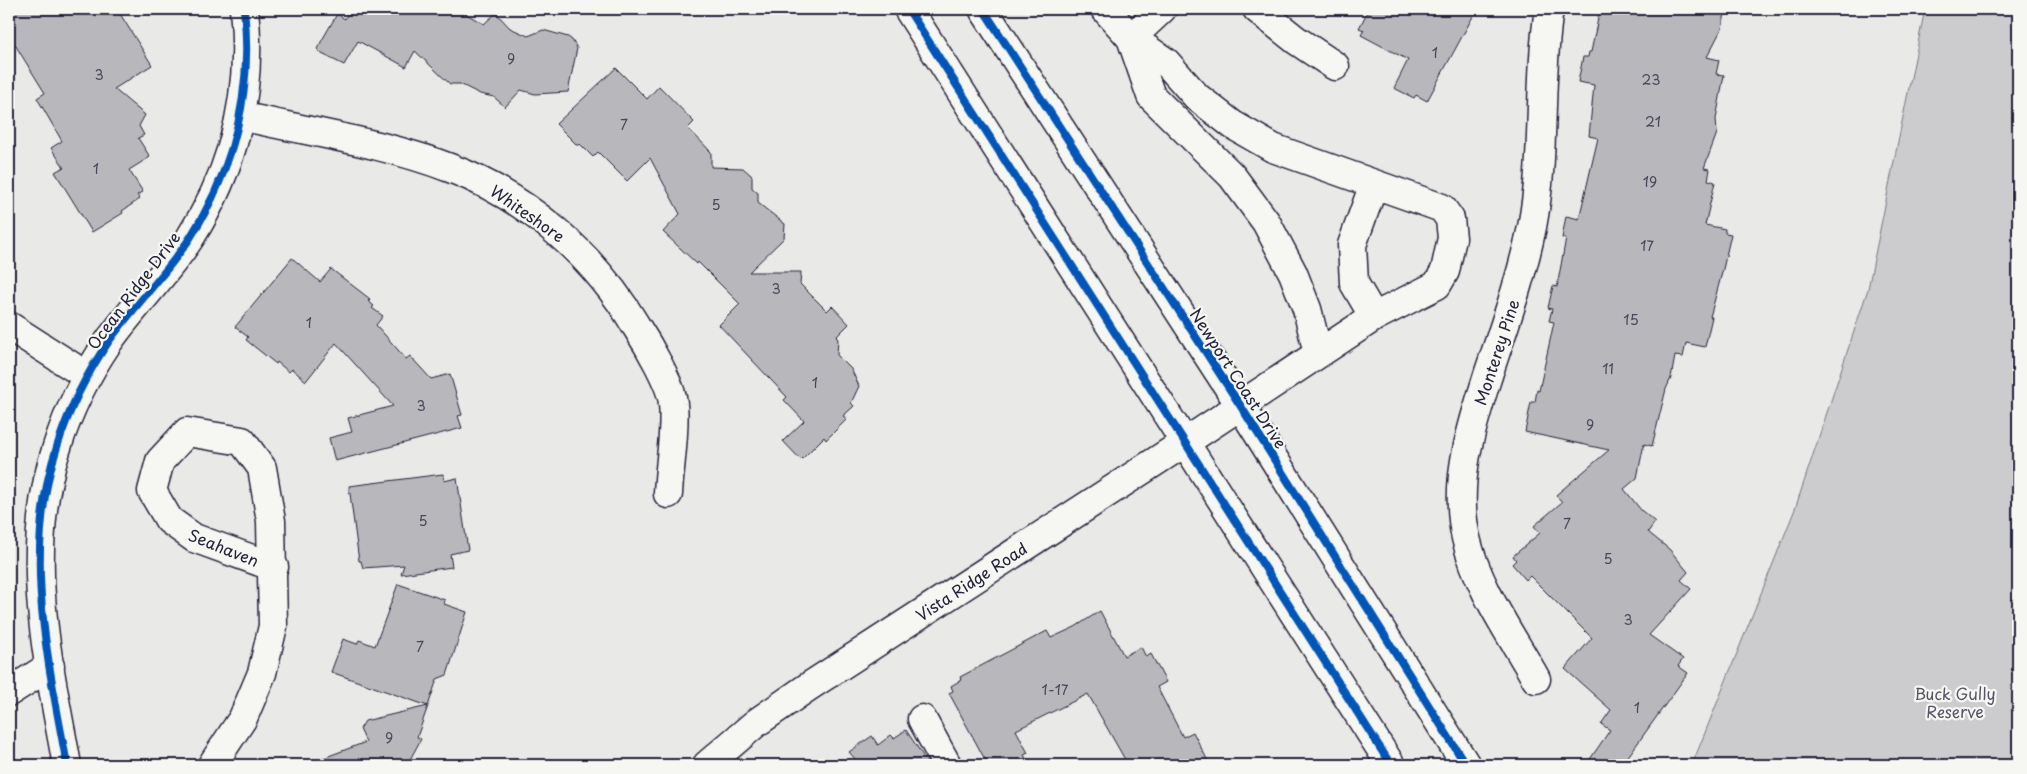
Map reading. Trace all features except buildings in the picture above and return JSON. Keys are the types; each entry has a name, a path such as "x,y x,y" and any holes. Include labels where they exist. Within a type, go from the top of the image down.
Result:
{"street":[{"name":"Ocean Ridge Drive","path":"67,765 41,609 38,568 42,508 56,449 70,411 87,376 109,341 189,239 214,196 233,149 241,116 247,43 244,9"},
{"path":"908,9 1184,444 1391,765"},
{"name":"Newport Coast Drive","path":"983,9 1240,406 1466,765"},
{"path":"1105,9 1131,38 1166,62 1197,96 1233,125 1273,148 1442,208 1450,219 1452,238 1445,271 1436,285 1374,316 1354,283 1352,245 1374,184"},
{"path":"1131,38 1162,9"},
{"path":"1258,9 1296,40 1335,66"},
{"name":"Monterey Pine","path":"1536,679 1480,580 1466,538 1462,506 1464,461 1471,429 1519,278 1532,226 1539,172 1543,51 1549,9"},
{"path":"1131,38 1151,96 1232,176 1266,222 1293,273 1307,309 1318,353"},
{"name":"Whiteshore","path":"241,116 413,155 451,168 488,185 539,218 570,243 598,272 623,304 654,356 674,402 668,494"},
{"name":"Vista Ridge Road","path":"707,765 756,723 808,687 1184,444 1374,316"},
{"path":"9,326 87,376"},
{"name":"Seahaven","path":"212,765 243,718 262,673 273,626 274,567 271,521 262,468 242,441 187,432 160,461 152,491 169,520 194,538 274,567"},
{"path":"9,692 50,666"},
{"path":"922,719 947,765"}],"green space":[{"name":"Buck Gully Reserve","path":"1925,9 2018,9 2018,765 1692,765 1795,509 1868,289"}],"cycle path":[{"path":"67,765 52,686 42,606 41,526 47,487 57,447 67,419 93,366 109,341 190,238 218,185 229,157 242,99 246,70 244,9"},
{"path":"908,9 1391,765"},
{"path":"983,9 1240,405 1466,765"}]}
